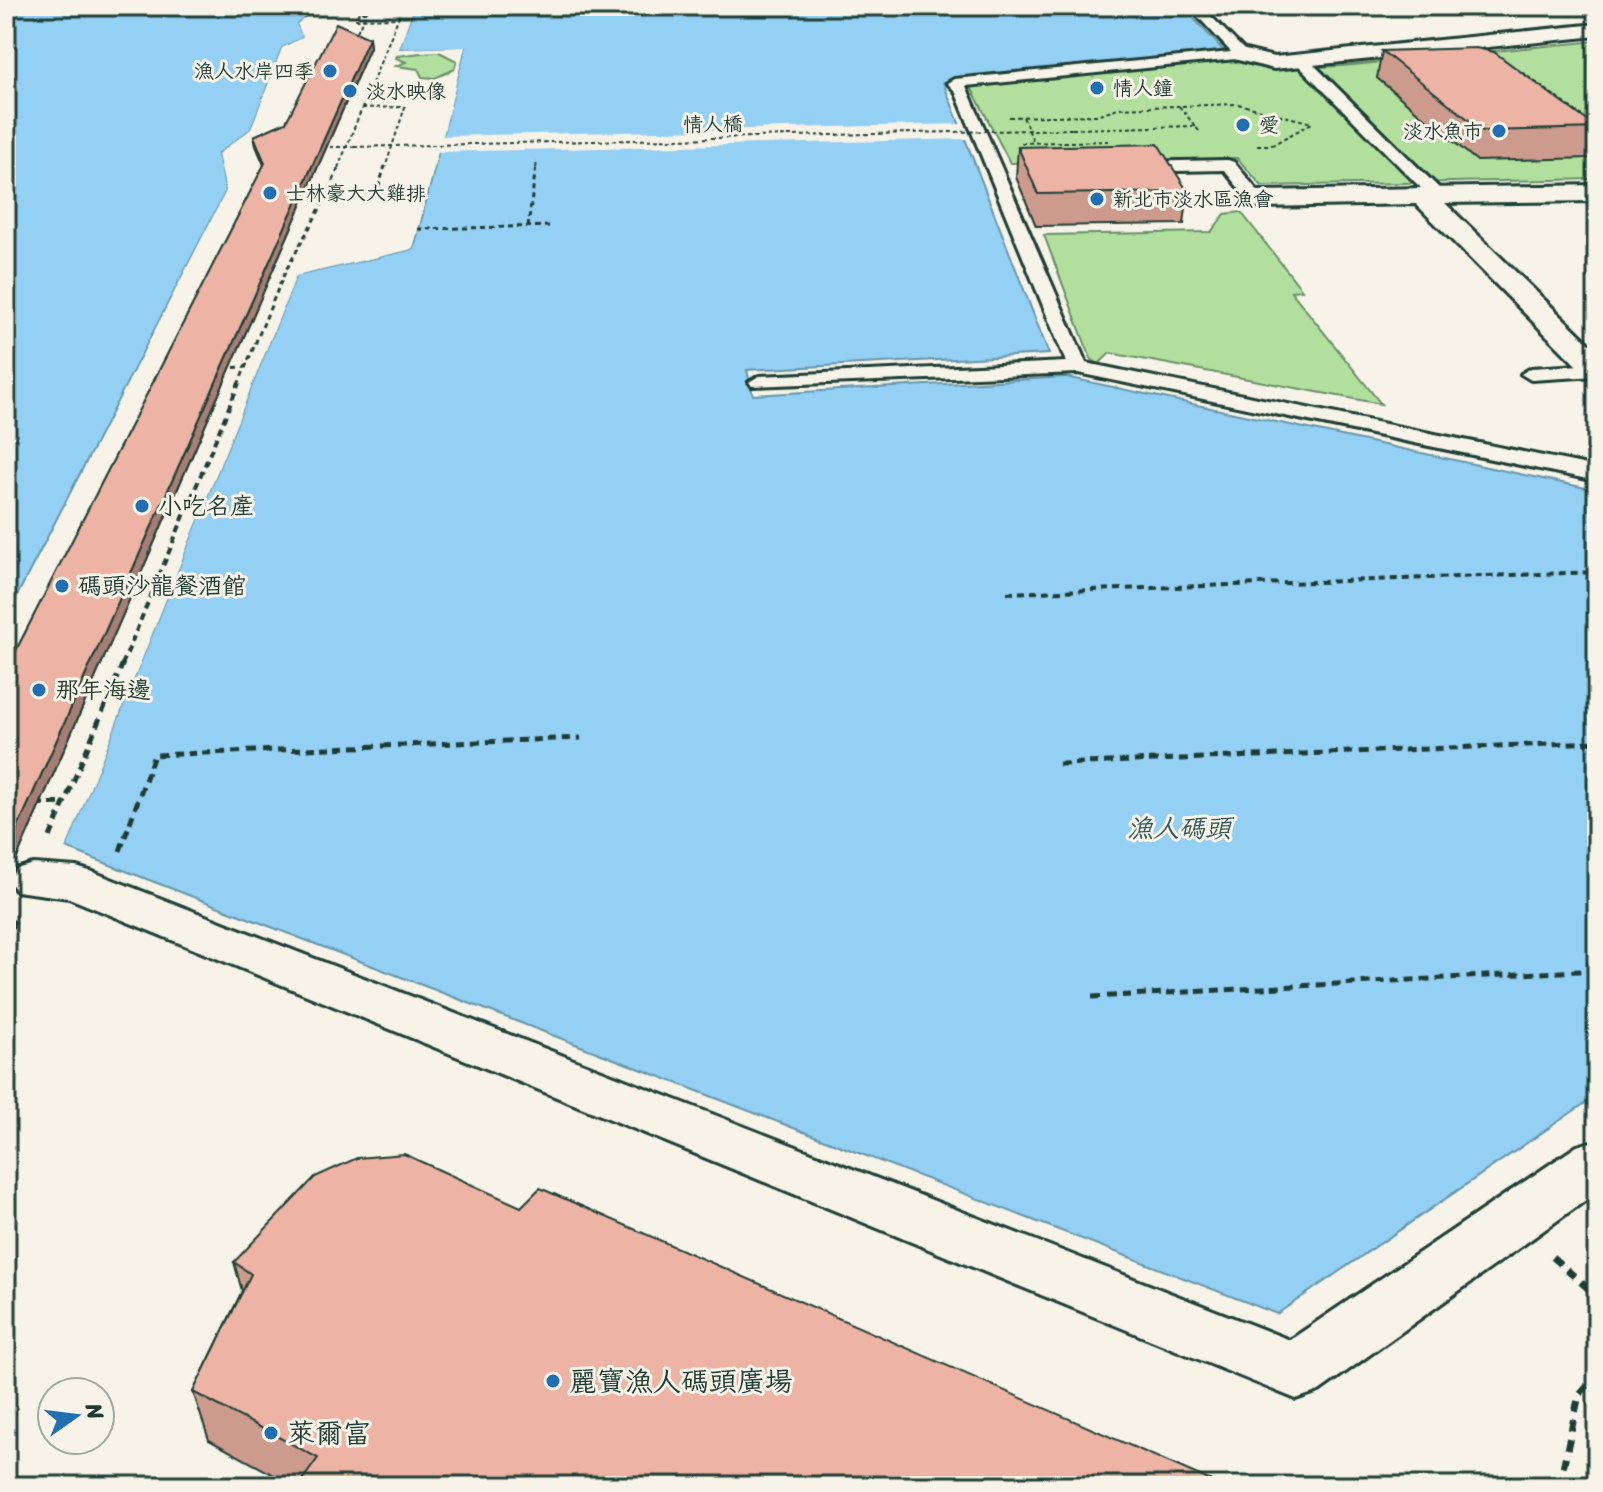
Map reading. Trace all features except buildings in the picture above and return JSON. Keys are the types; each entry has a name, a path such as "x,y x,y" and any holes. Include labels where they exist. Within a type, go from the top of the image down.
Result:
{"street":[{"path":"1241,55 1274,63 1597,30"},
{"path":"1256,199 1597,193"},
{"path":"1430,196 1597,369"},
{"path":"33,880 76,883 1296,1371 1597,1162"}],"lane":[{"path":"1194,6 1241,55"},
{"path":"1078,367 1002,169 984,144 961,89 954,83 1241,55"},
{"path":"1302,61 1430,196"},
{"path":"1119,167 1228,165 1256,199"},
{"path":"759,382 1078,367 1597,474"},
{"path":"1531,374 1597,369"}],"path":[{"path":"352,42 369,6"},
{"path":"33,880 285,272 328,194 403,6"},
{"path":"366,12 359,12 356,19 398,18"},
{"path":"1480,42 1581,115 1566,120"},
{"path":"973,118 1096,115 1118,108 1238,104 1312,123 1272,145 1213,146"},
{"path":"1179,106 1228,165"},
{"path":"328,194 377,192 405,107 362,108"},
{"path":"1023,117 1034,143"},
{"name":"情人橋","path":"317,148 1195,126"},
{"path":"984,144 1112,141"},
{"path":"528,227 537,161"},
{"path":"418,229 552,226"},
{"path":"217,368 246,367"},
{"path":"1007,593 1597,572"},
{"path":"119,853 154,755 581,738"},
{"path":"1059,764 1597,742"},
{"path":"21,805 65,803"},
{"path":"1092,997 1597,970"},
{"path":"1559,1486 1579,1395 1597,1374"}],"green space":[{"path":"1597,41 1597,179 1262,186 1237,158 1010,163 971,87 1242,59 1268,69 1342,66"},
{"path":"437,51 457,61 455,69 435,78 422,77 418,69 396,66 406,62 397,56"},
{"path":"1241,212 1302,290 1291,291 1381,404 1110,353 1099,364 1091,359 1044,235 1211,232 1225,214"}],"water":[{"path":"6,6 320,6 297,24 304,37 282,48 251,129 218,154 226,191 6,617"},
{"name":"漁人碼頭","path":"414,6 1182,6 1228,55 943,82 1049,354 747,370 753,395 1066,377 1595,490 1597,1095 1277,1314 66,848 296,276 414,249 465,48 399,49"}],"pier":[{"path":"324,6 302,25 307,39 285,51 254,131 222,156 230,193 6,621 226,191 218,154 251,129 282,48 303,37 297,24"},
{"path":"410,6 414,6 399,49 465,47 443,136 964,124 970,139 438,152 413,249 296,276 66,848 62,849 292,274 410,246 460,51 396,52"}],"place":[{"name":"漁人水岸四季","path":"330,71"},
{"name":"情人鐘","path":"1097,88"},
{"name":"淡水映像","path":"350,91"},
{"name":"愛","path":"1243,125"},
{"name":"淡水魚市","path":"1499,131"},
{"name":"士林豪大大雞排","path":"270,193"},
{"name":"新北市淡水區漁會","path":"1097,199"},
{"name":"小吃名產","path":"142,506"},
{"name":"碼頭沙龍餐酒館","path":"62,586"},
{"name":"那年海邊","path":"39,690"},
{"name":"麗寶漁人碼頭廣場","path":"553,1381"},
{"name":"萊爾富","path":"271,1433"}]}
